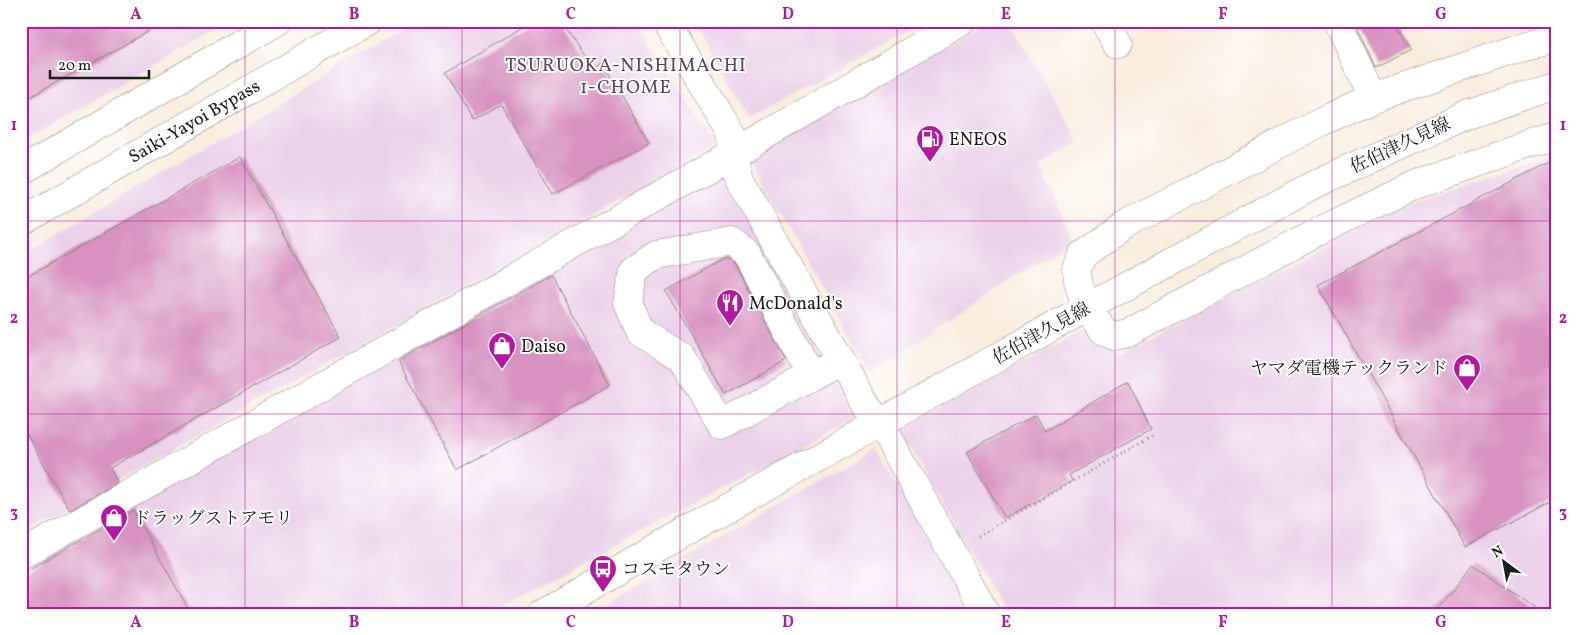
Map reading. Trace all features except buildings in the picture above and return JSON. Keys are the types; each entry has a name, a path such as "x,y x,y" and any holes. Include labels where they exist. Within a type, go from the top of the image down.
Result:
{"main road":[{"path":"21,171 278,21"},
{"name":"Saiki-Yayoi Bypass","path":"21,222 368,21"},
{"path":"666,21 732,134 734,154 740,178 840,360 866,405 880,424 986,614"},
{"path":"21,555 734,154 963,21"},
{"path":"1104,21 1118,44"},
{"path":"1337,21 1373,98"},
{"path":"1556,38 1528,45 1373,98 1323,120 1122,227 1083,255 1076,269 1086,308 1104,331 1114,336 1128,333 1311,235 1415,185 1556,137"},
{"name":"佐伯津久見線","path":"543,614 690,529 1086,308 1315,184 1467,115 1556,85"},
{"path":"811,375 746,254 732,242 656,255 634,270 628,302 640,332 682,358 722,425 840,360"}],"path":[{"path":"975,538 1152,435"}],"shaded area":[{"path":"21,21 232,21 21,143"},
{"path":"417,21 637,21 716,147 21,534 21,256"},
{"path":"694,21 926,21 749,119"},
{"path":"989,21 1010,21 1079,142 1040,166 1073,238 870,373 749,158"},
{"path":"1556,156 1556,614 1004,614 901,430 1082,331 1119,353 1410,202"},
{"path":"722,170 855,418 485,614 21,614 21,565"},
{"path":"876,449 970,614 590,614"}],"place":[{"name":"ENEOS","path":"930,163"},
{"name":"McDonald's","path":"730,327"},
{"name":"Daiso","path":"502,370"},
{"name":"ヤマダ電機テックランド","path":"1467,392"},
{"name":"ドラッグストアモリ","path":"114,542"},
{"name":"コスモタウン","path":"603,593"}],"district":[{"name":"TSURUOKA-NISHIMACHI 1-CHOME","path":"626,75"}]}
